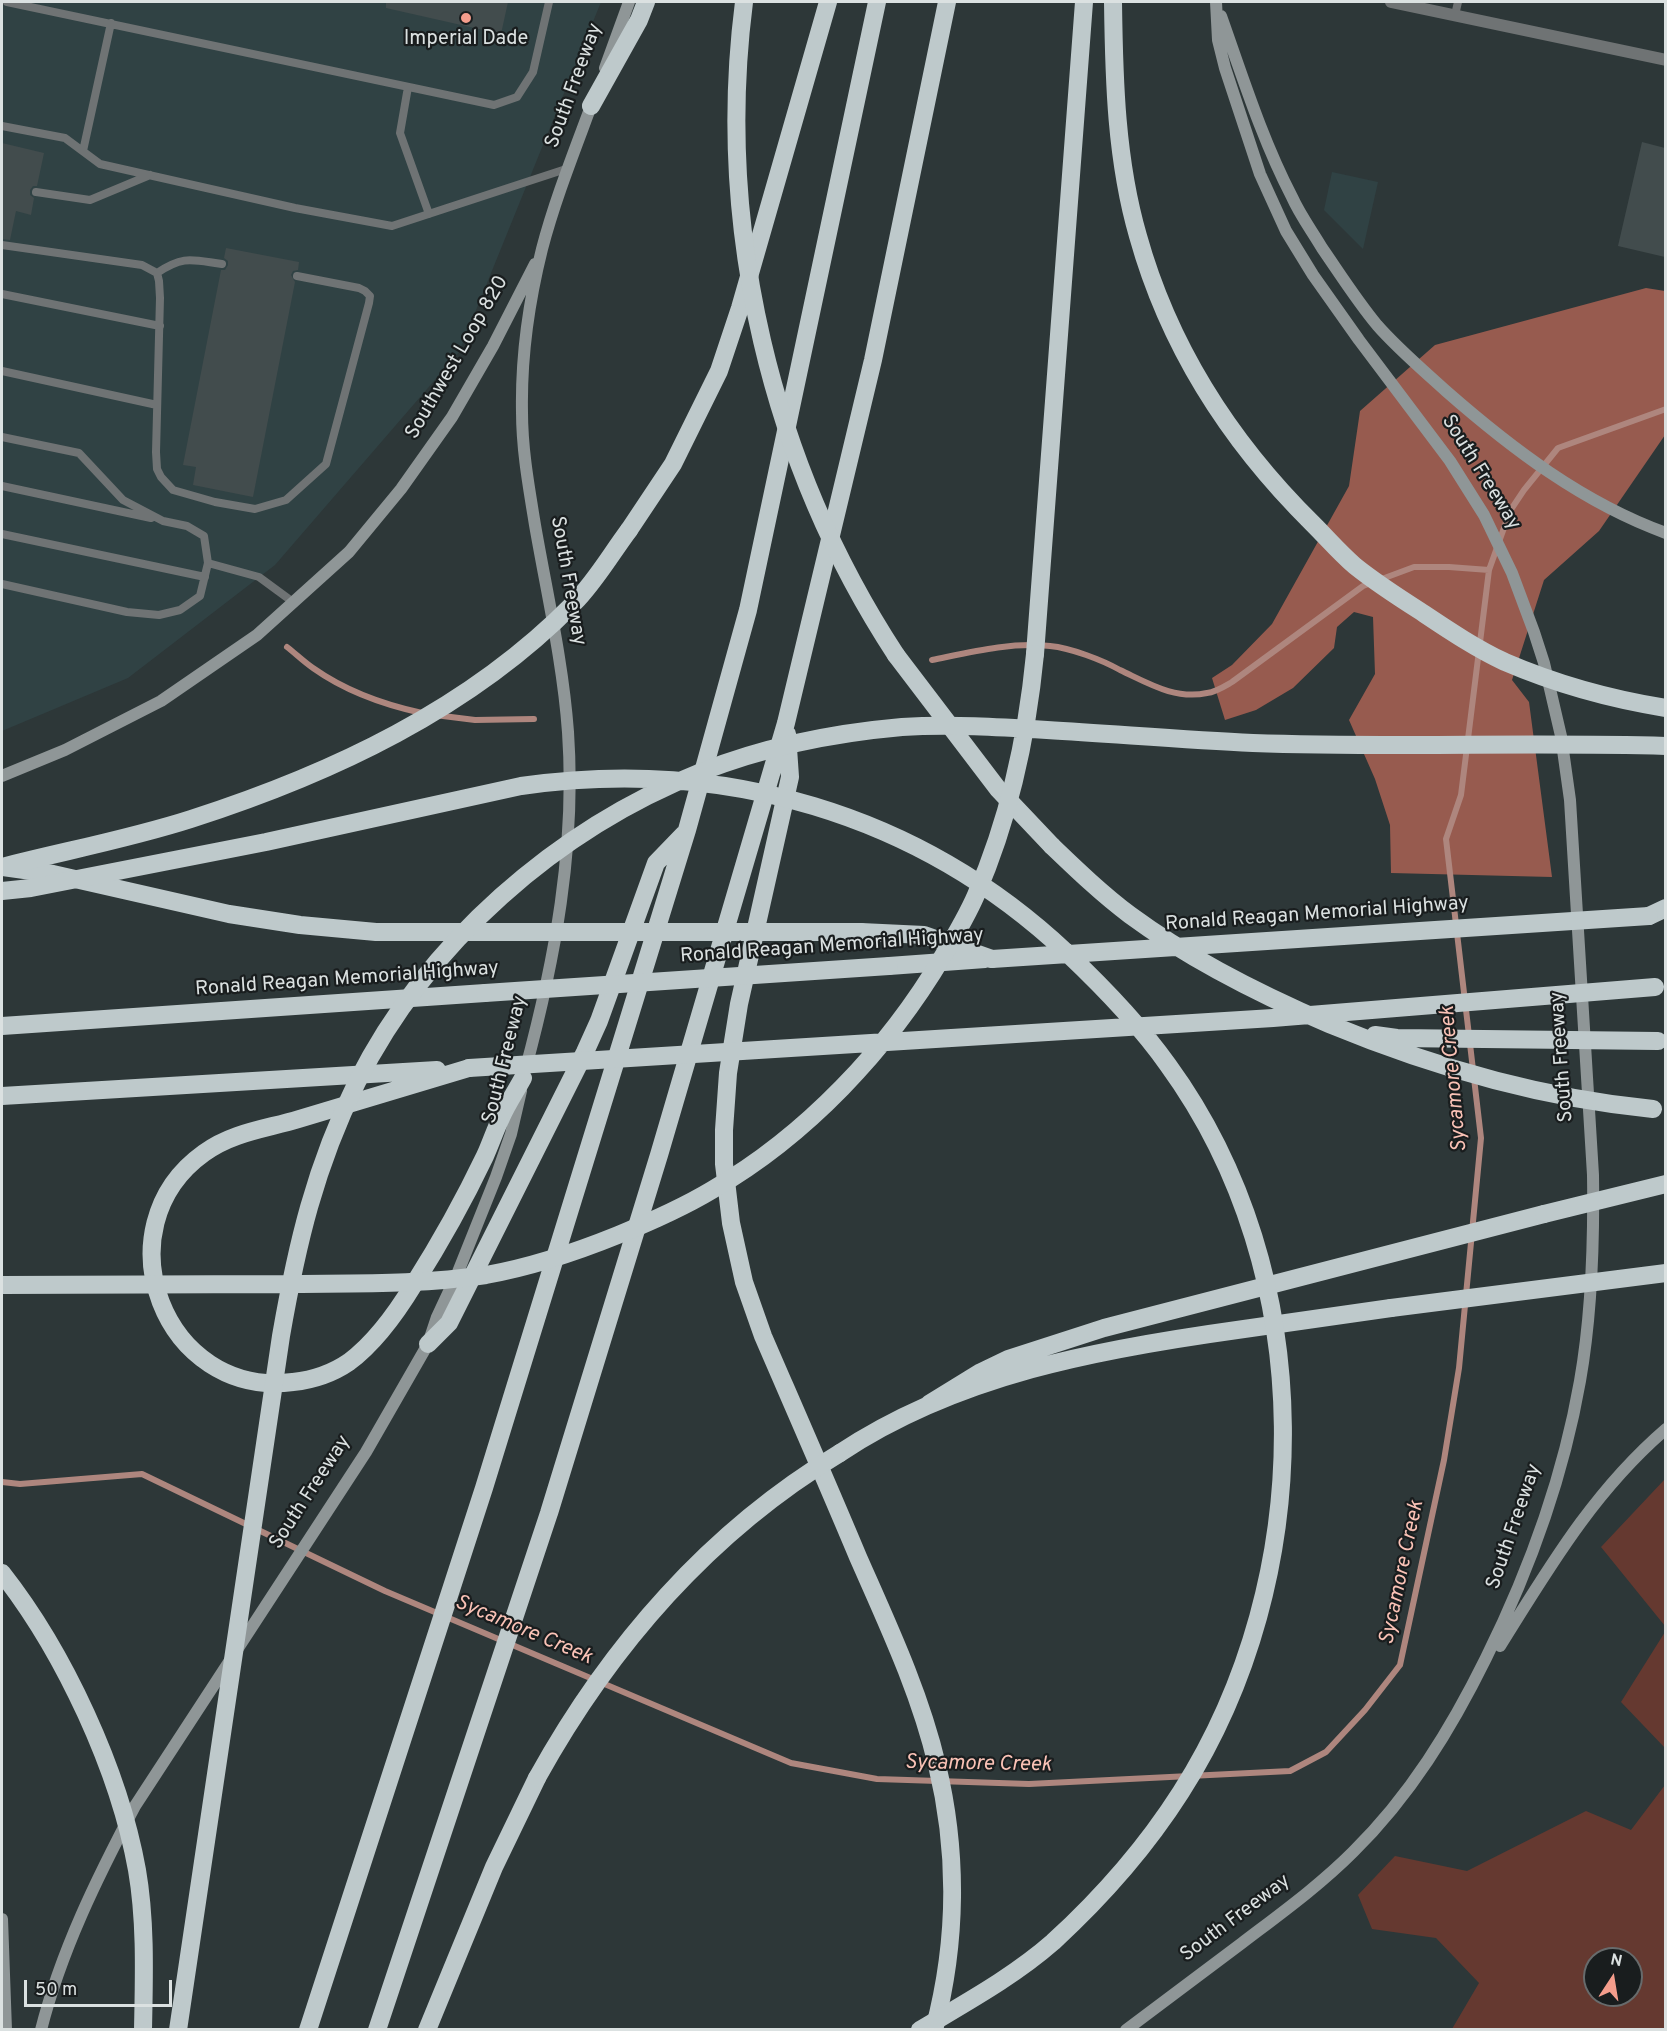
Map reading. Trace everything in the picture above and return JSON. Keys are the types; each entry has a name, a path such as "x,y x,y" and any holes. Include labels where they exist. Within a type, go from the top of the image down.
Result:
{"highway":[{"path":"591,106 639,20 646,2"},
{"path":"744,2 738,76 738,166 745,256 768,367 779,404 795,452 825,526 861,598 896,655 998,789 1082,875 1130,915 1200,961 1270,998 1388,1048 1458,1072 1545,1093 1601,1103 1665,1109"},
{"path":"2,867 190,820 305,779 455,701 518,655 576,601 629,530 673,464 719,370 740,308 828,2"},
{"path":"308,2030 484,1488 687,830 748,610 877,2"},
{"path":"377,2030 549,1513 659,1155 786,723 873,360 947,2"},
{"path":"2,1285 398,1283 449,1280 510,1270 605,1241 652,1221 713,1190 807,1120 868,1061 923,989 972,905 998,841 1022,750 1035,654 1084,2"},
{"path":"1113,2 1115,88 1122,171 1138,237 1162,306 1178,340 1220,413 1243,446 1289,500 1354,565 1431,619 1502,660 1536,675 1579,690 1665,708"},
{"path":"786,723 790,777 739,1004 728,1073 724,1164 727,1198 744,1282 763,1336 885,1618 918,1699 938,1765 951,1839 952,1909 947,1965 934,2030"},
{"path":"178,2030 281,1336 300,1234 311,1194 335,1131 359,1079 400,1012 454,943 523,879 601,822 648,796 698,773 758,753 830,736 932,726 1005,727 1240,742 1327,745 1665,746"},
{"path":"2,891 32,888 266,842 521,786 607,778 693,782 779,796 836,812 892,835 950,866 996,894 1055,942 1107,993 1147,1037 1191,1099 1222,1157 1250,1228 1268,1292 1277,1346 1282,1403 1281,1491 1271,1567 1251,1644 1226,1708 1211,1740 1180,1794 1139,1850 1097,1898 1048,1946 995,1985 920,2030"},
{"path":"429,1344 449,1323 585,1052 599,1021 656,863 687,830"},
{"path":"2,867 53,874 228,914 300,925 376,932 861,932 924,935 992,959"},
{"name":"Ronald Reagan Memorial Highway","path":"2,1026 1660,913"},
{"path":"2,1095 1273,1018 1660,987"},
{"path":"1273,1018 1398,1038 1662,1041"},
{"path":"469,1068 285,1123 241,1133 203,1153 188,1167 175,1183 156,1218 152,1237 152,1258 157,1295 170,1323 195,1353 226,1373 262,1383 281,1384 333,1371 363,1351 400,1306 433,1255 469,1189 501,1118 523,1078"},
{"path":"427,2030 494,1867 537,1778 574,1713 648,1615 690,1569 764,1504 811,1470 861,1439 1008,1359 1104,1328 1665,1184"},
{"path":"929,1404 1045,1366 1118,1348 1359,1312 1665,1273"},
{"path":"2,1573 32,1612 76,1692 97,1739 121,1807 137,1870 144,1957 143,2030"}],"main road":[{"name":"South Freeway","path":"41,2030 71,1939 106,1862 135,1806 366,1452 429,1344 437,1317 458,1272 511,1134 554,952 569,829 568,731 558,658 529,492 522,413 526,346 542,249 629,2"},
{"name":"South Freeway","path":"1126,2030 1304,1896 1338,1866 1402,1797 1425,1766 1462,1706 1507,1616 1539,1537 1562,1461 1580,1380 1592,1261 1593,1175 1570,800 1561,736 1544,663 1523,602 1484,514 1450,461 1359,340 1298,253 1271,201 1225,68 1218,40 1216,2"},
{"path":"1216,2 1257,121 1292,199 1354,297 1379,326 1441,386 1518,450 1586,495 1665,533"},
{"name":"Southwest Loop 820","path":"2,776 65,750 161,701 257,635 349,552 401,489 452,417 493,346 542,249"},
{"path":"1462,1706 1575,1527 1622,1471 1665,1429"},
{"path":"2,1919 6,2030"}],"street":[{"path":"1391,2 1665,60"}],"lane":[{"path":"8,2 494,105 517,97 533,72 549,2"},
{"path":"1455,15 1458,2"},
{"path":"83,151 111,23"},
{"path":"408,87 400,133 429,214"},
{"path":"2,126 65,138 100,164 295,208 393,226 569,168"},
{"path":"36,192 90,200 151,175"},
{"path":"2,245 142,265 157,273 160,326 157,469 160,477 173,490 215,502 255,509 286,500 326,464 370,296 359,288 297,276"},
{"path":"157,273 171,264 186,259 222,264"},
{"path":"2,294 160,326"},
{"path":"2,371 157,405"},
{"path":"2,437 79,453 123,500 163,521"},
{"path":"2,486 187,526 204,537 208,563 200,596 180,610 159,615 127,612 2,584"},
{"path":"2,534 205,577"},
{"path":"208,563 259,577 293,602"}],"shaded area":[{"path":"2,2 601,2 459,352 275,565 128,678 2,731"},
{"path":"1332,172 1378,182 1363,249 1324,210"},
{"path":"1646,288 1665,291 1665,435 1599,531 1544,580 1512,680 1529,702 1552,877 1391,873 1390,825 1375,779 1349,720 1375,674 1373,617 1354,612 1337,627 1334,648 1293,688 1256,710 1225,720 1212,678 1232,665 1272,624 1349,486 1360,411 1435,345"},
{"path":"1665,1479 1665,1626 1601,1547"},
{"path":"1665,1632 1665,1748 1621,1702"},
{"path":"1665,1785 1665,2029 1452,2029 1479,1983 1436,1938 1372,1929 1358,1895 1395,1856 1467,1871 1586,1811 1631,1830"}],"building":[{"name":"Imperial Dade","path":"386,2 508,2 501,34 386,8"},
{"path":"1642,142 1665,148 1665,257 1618,246"},
{"path":"2,143 44,153 37,186 33,186 30,190 30,195 34,198 31,215 16,211 10,240 2,239"},
{"path":"226,248 299,262 298,270 293,271 291,275 295,282 253,497 193,485 196,467 183,465 221,270 225,270 228,265 228,261 224,258"}],"waterway":[{"name":"Sycamore Creek","path":"2,1482 20,1484 142,1474 385,1591 791,1763 877,1779 1029,1784 1290,1771 1326,1752 1365,1710 1400,1665 1444,1460 1459,1368 1481,1138 1446,839 1461,795 1489,570 1510,511 1558,448 1666,409"},
{"path":"932,660 1020,645 1050,646 1067,649 1095,659 1162,689 1195,695 1217,690 1232,682 1363,586 1414,567 1489,570"},
{"path":"287,647 313,668 351,690 394,706 422,713"},
{"path":"435,715 475,720 534,719"}],"place":[{"name":"Imperial Dade","path":"466,18"}]}
